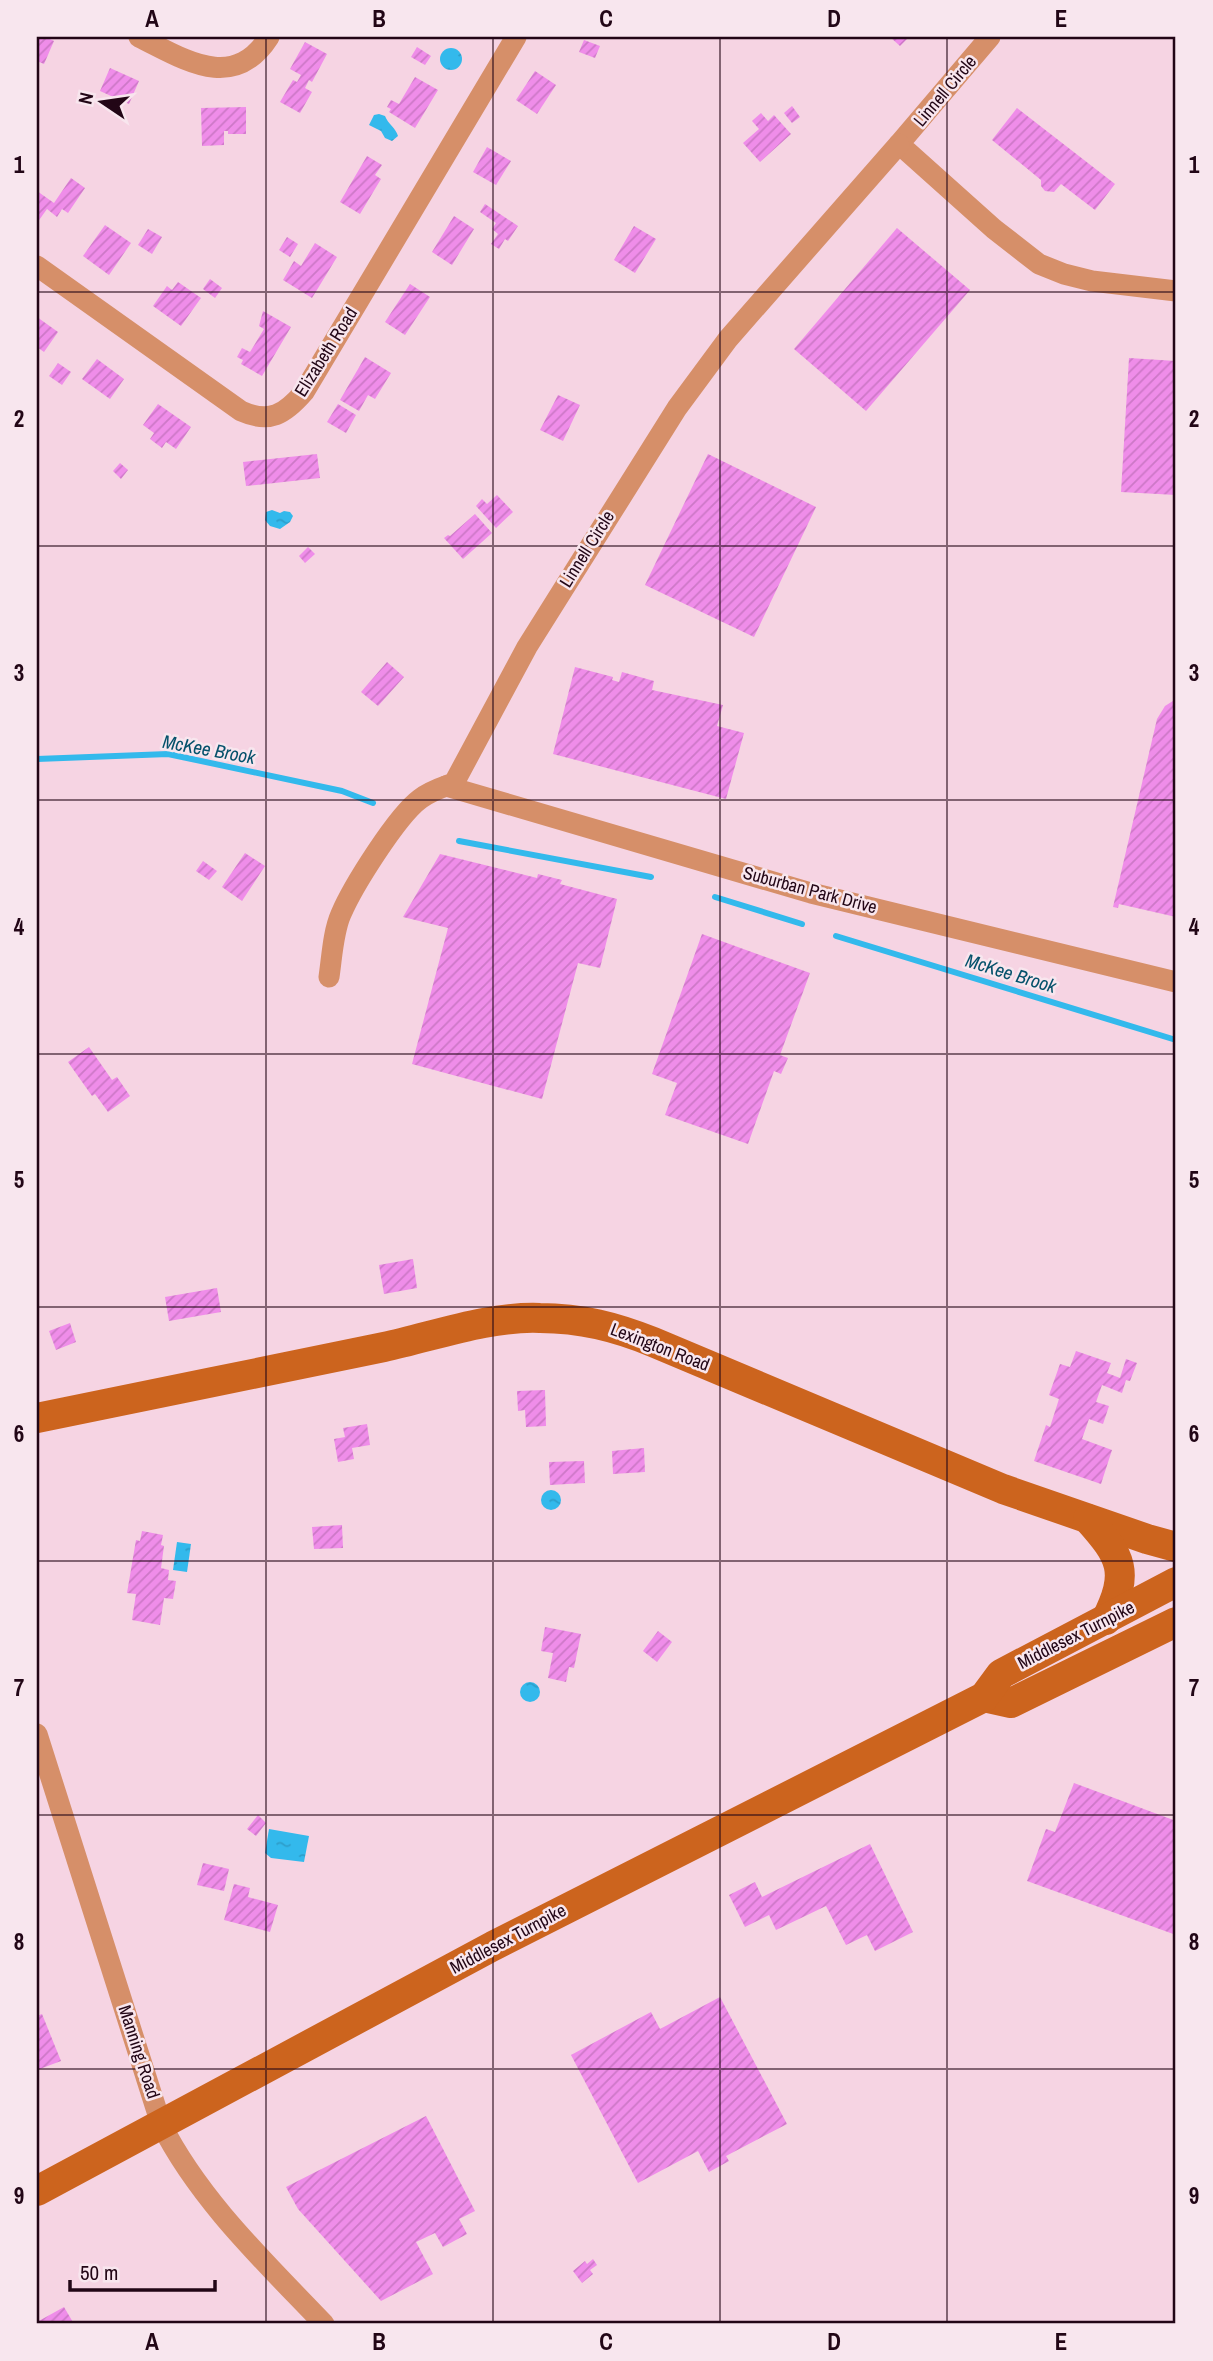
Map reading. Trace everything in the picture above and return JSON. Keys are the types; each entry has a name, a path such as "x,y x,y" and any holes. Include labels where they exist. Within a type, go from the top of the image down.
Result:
{"main road":[{"name":"Lexington Road","path":"37,1418 484,1324 537,1317 576,1320 629,1332 1003,1489 1176,1547"},
{"path":"1088,1519 1107,1541 1118,1563 1121,1582 1119,1593 1106,1620"},
{"name":"Middlesex Turnpike","path":"37,2191 589,1896 985,1697 1001,1674 1176,1582"},
{"name":"Middlesex Turnpike","path":"985,1697 1012,1703 1176,1622"}],"street":[{"path":"139,37 193,63 211,68 227,68 254,56 269,37"},
{"name":"Elizabeth Road","path":"37,266 241,411 253,416 279,414 304,392 516,37"},
{"name":"Linnell Circle","path":"329,977 340,916 367,869 420,799 454,783 527,647 677,408 728,339 990,37"},
{"path":"899,145 1038,264 1092,281 1176,291"},
{"name":"Suburban Park Drive","path":"446,786 811,893 1176,982"},
{"name":"Manning Road","path":"37,1734 162,2124 186,2168 205,2193 238,2233 324,2324"}],"water":[{"path":"451,48 461,55 462,59 455,69 451,70 441,63 440,59 447,49"},
{"path":"374,115 385,116 397,133 398,136 392,141 369,125"},
{"path":"266,512 290,512 293,516 290,522 280,529 270,526 265,520"},
{"path":"547,1490 555,1490 561,1500 555,1510 547,1510 541,1504 541,1496"},
{"path":"177,1542 191,1544 187,1572 173,1570"},
{"path":"530,1682 537,1685 540,1692 537,1699 530,1702 523,1699 520,1692 523,1685"},
{"path":"269,1829 309,1836 304,1862 271,1858 265,1853"}],"building":[{"path":"37,37 54,41 44,64 37,61"},
{"path":"890,37 909,37 900,46"},
{"path":"584,40 600,46 595,58 579,52"},
{"path":"305,42 327,54 312,82 309,80 305,88 312,92 300,113 280,102 293,80 297,82 301,75 290,69"},
{"path":"417,47 431,56 425,65 411,57"},
{"path":"110,68 139,81 129,104 100,91"},
{"path":"535,71 556,85 537,114 516,100"},
{"path":"415,77 438,90 415,128 389,112 391,109 387,107 391,100 399,104"},
{"path":"792,106 800,117 792,123 784,113"},
{"path":"246,107 246,134 228,134 228,131 224,131 224,145 202,146 201,108"},
{"path":"1017,108 1115,184 1095,210 1061,184 1054,192 1045,191 1041,180 992,140"},
{"path":"761,113 768,121 774,115 791,134 760,162 743,143 759,129 752,121"},
{"path":"487,147 511,161 496,185 473,172"},
{"path":"367,156 382,165 375,175 381,179 360,214 340,202"},
{"path":"71,178 85,188 68,213 62,209 57,217 47,209 37,223 37,191 54,203"},
{"path":"485,204 518,226 499,249 491,244 498,234 492,229 496,223 480,212"},
{"path":"454,216 474,229 452,265 432,252"},
{"path":"105,225 131,243 109,275 83,256"},
{"path":"634,226 656,239 635,273 614,260"},
{"path":"897,228 970,290 866,411 794,349"},
{"path":"148,229 162,237 152,254 138,245"},
{"path":"287,237 298,244 290,257 279,250"},
{"path":"315,243 337,257 312,298 283,280 294,261 301,266"},
{"path":"210,279 222,288 215,298 203,289"},
{"path":"178,282 201,298 181,326 153,306 167,286 172,290"},
{"path":"410,284 430,297 405,335 385,322"},
{"path":"263,311 291,327 262,376 241,364 243,360 237,357 242,348 250,352 264,329 259,326"},
{"path":"37,317 58,332 44,352 37,347"},
{"path":"365,357 391,373 375,399 368,395 359,411 340,400"},
{"path":"1129,358 1176,361 1176,495 1121,492"},
{"path":"97,359 124,379 110,399 82,379"},
{"path":"58,363 71,372 62,385 49,376"},
{"path":"558,395 580,405 563,441 540,430"},
{"path":"158,404 191,427 176,449 166,442 162,448 150,439 154,433 143,425"},
{"path":"338,404 356,415 346,433 327,422"},
{"path":"317,454 320,478 246,486 243,462"},
{"path":"708,454 816,507 754,637 645,585"},
{"path":"120,463 128,470 121,479 113,471"},
{"path":"497,495 513,512 496,528 476,506 482,499 487,504"},
{"path":"475,514 492,533 463,559 444,538"},
{"path":"308,547 315,554 305,563 299,556"},
{"path":"387,662 404,677 378,706 361,692"},
{"path":"575,667 613,677 612,680 619,682 622,672 654,681 652,690 723,705 717,726 744,733 726,799 553,754"},
{"path":"1176,699 1176,917 1119,904 1118,908 1113,907 1157,719 1165,706"},
{"path":"245,853 265,866 242,901 222,887"},
{"path":"440,854 537,878 538,874 562,880 560,884 617,899 600,968 578,963 542,1099 412,1064 448,928 403,917"},
{"path":"203,861 217,871 209,880 196,871"},
{"path":"702,934 810,973 780,1055 788,1058 781,1074 774,1071 748,1144 665,1115 677,1083 652,1074"},
{"path":"89,1047 112,1080 117,1077 130,1096 108,1112 95,1094 92,1096 68,1062"},
{"path":"413,1259 417,1288 384,1294 379,1265"},
{"path":"217,1288 221,1312 169,1321 165,1297"},
{"path":"70,1323 76,1342 56,1350 49,1331"},
{"path":"1076,1351 1111,1363 1107,1373 1120,1378 1126,1359 1137,1363 1130,1381 1126,1380 1122,1393 1102,1385 1096,1402 1109,1406 1103,1424 1089,1419 1082,1439 1112,1450 1101,1484 1034,1461 1046,1425 1050,1427 1059,1399 1049,1395 1060,1364 1070,1367"},
{"path":"545,1390 546,1426 526,1427 525,1410 518,1411 517,1391"},
{"path":"367,1424 370,1445 352,1448 354,1459 338,1462 334,1439 345,1437 343,1428"},
{"path":"644,1448 645,1472 613,1474 612,1451"},
{"path":"584,1461 585,1483 550,1485 549,1462"},
{"path":"342,1525 343,1548 314,1549 312,1527"},
{"path":"142,1531 163,1535 161,1568 169,1570 168,1580 176,1581 173,1599 164,1598 160,1625 132,1620 136,1594 127,1593 136,1540 140,1541"},
{"path":"545,1627 581,1634 574,1668 569,1667 566,1682 548,1678 553,1653 541,1651"},
{"path":"658,1631 672,1642 657,1662 643,1651"},
{"path":"1074,1783 1176,1821 1176,1935 1027,1881 1046,1829 1055,1832"},
{"path":"258,1815 266,1823 256,1836 247,1829"},
{"path":"870,1844 913,1932 875,1951 867,1935 846,1945 826,1906 776,1930 769,1915 745,1927 729,1895 755,1882 762,1897"},
{"path":"203,1863 229,1869 224,1891 197,1885"},
{"path":"234,1884 250,1888 248,1897 278,1905 270,1932 224,1920"},
{"path":"720,1997 787,2124 726,2156 729,2161 709,2172 698,2151 638,2183 571,2055 651,2012 660,2029"},
{"path":"42,2014 61,2061 37,2070 37,2016"},
{"path":"426,2116 475,2211 459,2219 467,2234 443,2247 435,2233 416,2242 433,2274 381,2301 298,2209 286,2187"},
{"path":"593,2259 597,2265 590,2270 593,2274 582,2283 573,2271 585,2261 587,2264"},
{"path":"64,2307 74,2324 37,2324 37,2322"}],"waterway":[{"name":"McKee Brook","path":"37,759 168,754 342,791 373,803"},
{"name":"McKee Brook","path":"459,841 651,877"},
{"name":"McKee Brook","path":"715,897 802,924"},
{"name":"McKee Brook","path":"836,936 1176,1040"}]}
